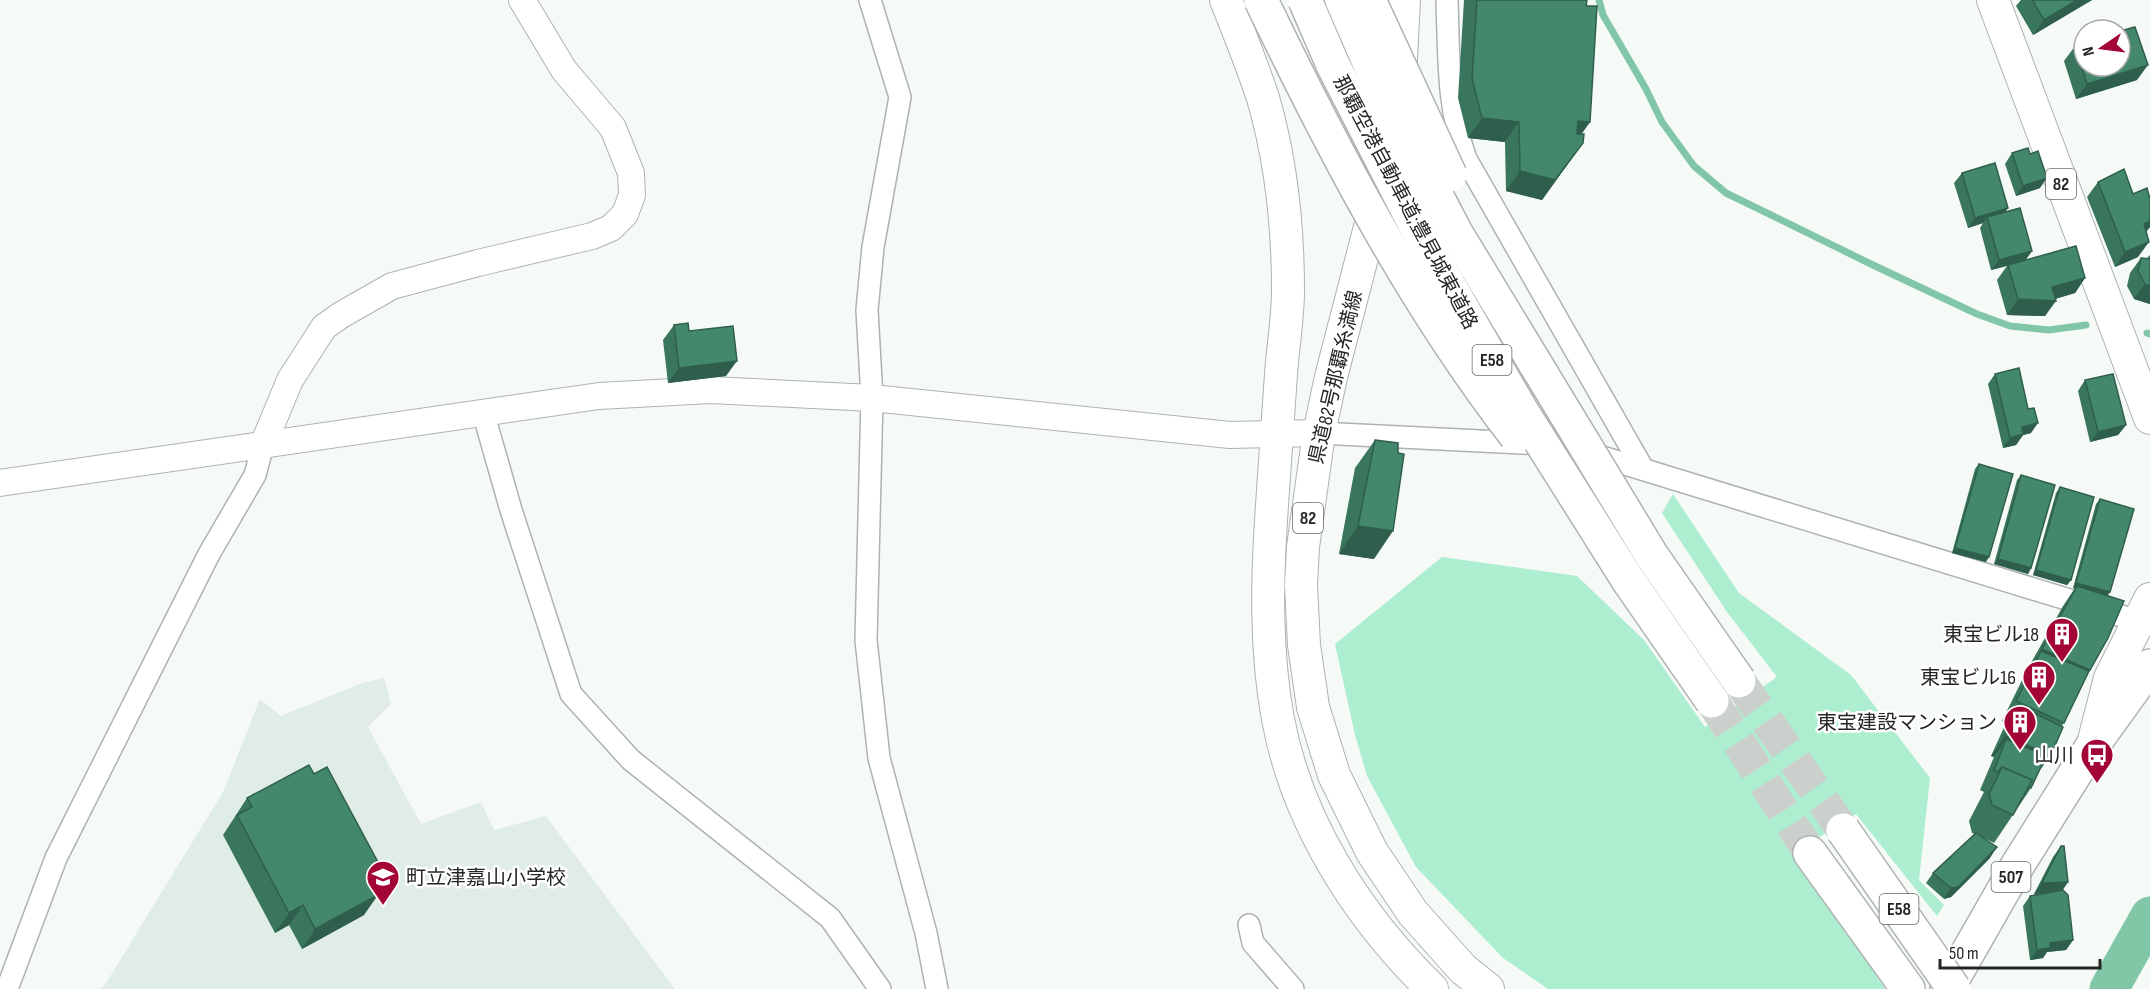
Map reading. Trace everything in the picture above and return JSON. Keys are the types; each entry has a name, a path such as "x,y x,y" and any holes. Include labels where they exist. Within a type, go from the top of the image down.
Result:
{"highway":[{"path":"1261,0 1326,131 1399,262 1460,361 1628,580"},
{"name":"那覇空港自動車道;豊見城東道路","path":"1305,0 1333,65 1425,244 1521,410 1628,580 1712,701"},
{"name":"那覇空港自動車道;豊見城東道路","path":"1342,0 1379,85 1456,233 1652,556 1738,681"},
{"path":"1369,0 1446,166 1652,556"},
{"name":"507","path":"1947,989 2019,863 2092,745 2150,666"},
{"name":"E58","path":"1844,830 1954,989"},
{"name":"E58","path":"1810,853 1908,989"}],"main road":[{"name":"県道82号那覇糸満線","path":"1226,0 1263,100 1276,153 1285,221 1288,293 1268,586 1272,681 1279,722 1290,762 1311,820 1337,869 1356,902 1384,938 1432,989"},
{"name":"県道82号那覇糸満線","path":"1404,0 1401,66 1389,156 1331,377 1319,433 1301,585 1304,645 1313,707 1334,775 1372,852 1413,913 1463,969 1488,989"},
{"name":"82","path":"1993,0 2150,418"},
{"path":"2092,745 2110,678 2144,610"}],"street":[{"path":"8,989 56,858 209,554 255,475 263,445 290,380 324,327 392,286 592,236 611,228 624,214 632,195 631,173 613,128 564,70 522,0"},
{"path":"870,0 900,97 873,247 867,310 872,398 866,640 879,758 926,933 937,989"},
{"path":"1447,0 1450,93 1456,133 1466,159 1643,469"},
{"path":"0,483 599,396 711,390 872,398 1230,435 1319,433 1563,445 2144,610"},
{"path":"483,412 514,521 571,694 631,760 830,918 879,989"},
{"path":"1249,925 1253,943 1293,989"}],"shaded area":[{"name":"町立津嘉山小学校","path":"384,678 391,704 368,727 421,824 481,802 494,830 546,816 675,989 100,989 106,983 223,792 260,699 281,716 362,683"}],"green space":[{"path":"1673,494 1739,593 1851,675 1930,778 1919,880 1944,905 1937,916 1856,814 1796,852 1885,989 1548,989 1503,958 1416,867 1367,776 1355,735 1335,644 1442,557 1577,576 1644,640 1705,727 1777,677 1727,612 1662,513"}],"building":[{"path":"1477,0 1587,0 1586,6 1597,6 1590,122 1578,121 1577,134 1584,134 1583,143 1555,180 1520,171 1519,122 1482,118 1472,79"},
{"path":"2032,0 2077,0 2044,20"},
{"path":"2135,27 2148,65 2132,70 2132,28"},
{"path":"2085,78 2106,78 2087,84"},
{"path":"2028,148 2030,154 2038,151 2047,178 2023,186 2012,153"},
{"path":"1995,163 2008,208 1975,218 1962,173"},
{"path":"2124,169 2133,194 2147,188 2150,199 2150,221 2144,224 2149,242 2125,252 2098,182"},
{"path":"2020,208 2032,251 1999,260 1987,217"},
{"path":"2076,246 2085,278 2052,287 2056,301 2018,299 2008,265"},
{"path":"2141,258 2150,259 2150,286 2145,284 2138,271"},
{"path":"688,323 689,331 733,326 737,361 679,368 674,325"},
{"path":"2019,368 2028,409 2034,408 2038,423 2022,427 2023,434 2010,438 1995,374"},
{"path":"2113,374 2126,425 2098,432 2085,380"},
{"path":"1375,440 1398,443 1398,453 1404,454 1393,531 1358,526"},
{"path":"1979,464 2013,474 1989,557 1955,548"},
{"path":"2021,475 2055,485 2031,568 1998,559"},
{"path":"2060,487 2094,497 2071,580 2036,570"},
{"path":"2100,499 2134,509 2110,592 2076,583"},
{"path":"2077,586 2124,601 2108,638 2090,670 2042,649"},
{"path":"2041,651 2089,671 2064,723 2016,701"},
{"path":"2018,705 2063,727 2051,755 2005,736"},
{"path":"2006,739 2046,756 2031,788 2028,786 2032,780 2002,767 1998,772 1994,770"},
{"path":"309,765 314,774 327,767 380,866 366,873 378,895 315,929 303,905 289,913 237,815 252,807 247,798"},
{"path":"2002,767 2032,780 2013,815 1992,805 1989,794"},
{"path":"1976,833 1997,847 1958,887 1951,888 1933,873"},
{"path":"2061,846 2064,846 2068,882 2042,883"},
{"path":"2063,890 2068,895 2073,940 2050,943 2050,948 2037,950 2030,896"}],"waterway":[{"path":"1599,0 1603,15 1646,89 1662,122 1694,166 1726,193 1977,314 2010,326 2049,330 2086,325"},
{"path":"2109,989 2150,916"}],"tunnel":[{"path":"1739,681 1843,830"},
{"path":"1712,701 1810,853"}],"place":[{"name":"東宝ビル18","path":"2062,663"},
{"name":"東宝ビル16","path":"2039,706"},
{"name":"東宝建設マンション","path":"2020,751"},
{"name":"山川","path":"2097,784"},
{"name":"町立津嘉山小学校","path":"383,906"}]}
